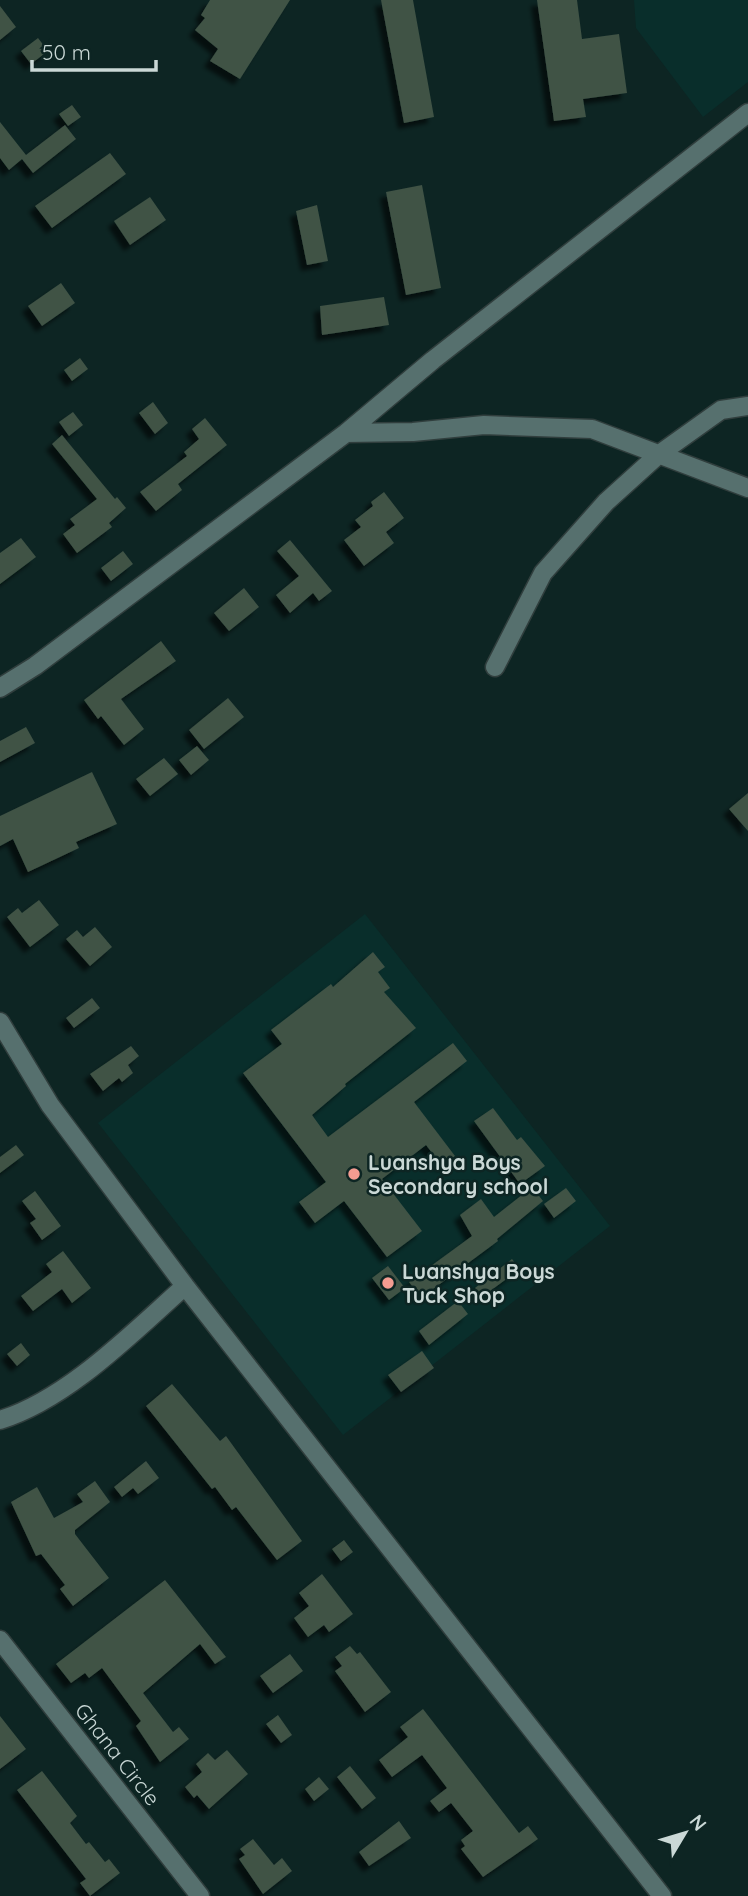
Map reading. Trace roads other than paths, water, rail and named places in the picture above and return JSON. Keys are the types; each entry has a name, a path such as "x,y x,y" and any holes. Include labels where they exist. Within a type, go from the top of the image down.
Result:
{"street":[{"path":"0,688 35,666 346,433 433,360 748,113"},
{"path":"495,667 542,573 606,502 658,456 721,410 748,406"},
{"path":"346,433 413,432 484,425 592,429 748,488"},
{"path":"0,1022 50,1105 185,1286 662,1896"},
{"path":"0,1420 19,1415 80,1376 185,1286"},
{"name":"Ghana Circle","path":"0,1640 200,1896"}],"place":[{"name":"Luanshya Boys Secondary school","path":"354,1174"},
{"name":"Luanshya Boys Tuck Shop","path":"388,1283"}]}
